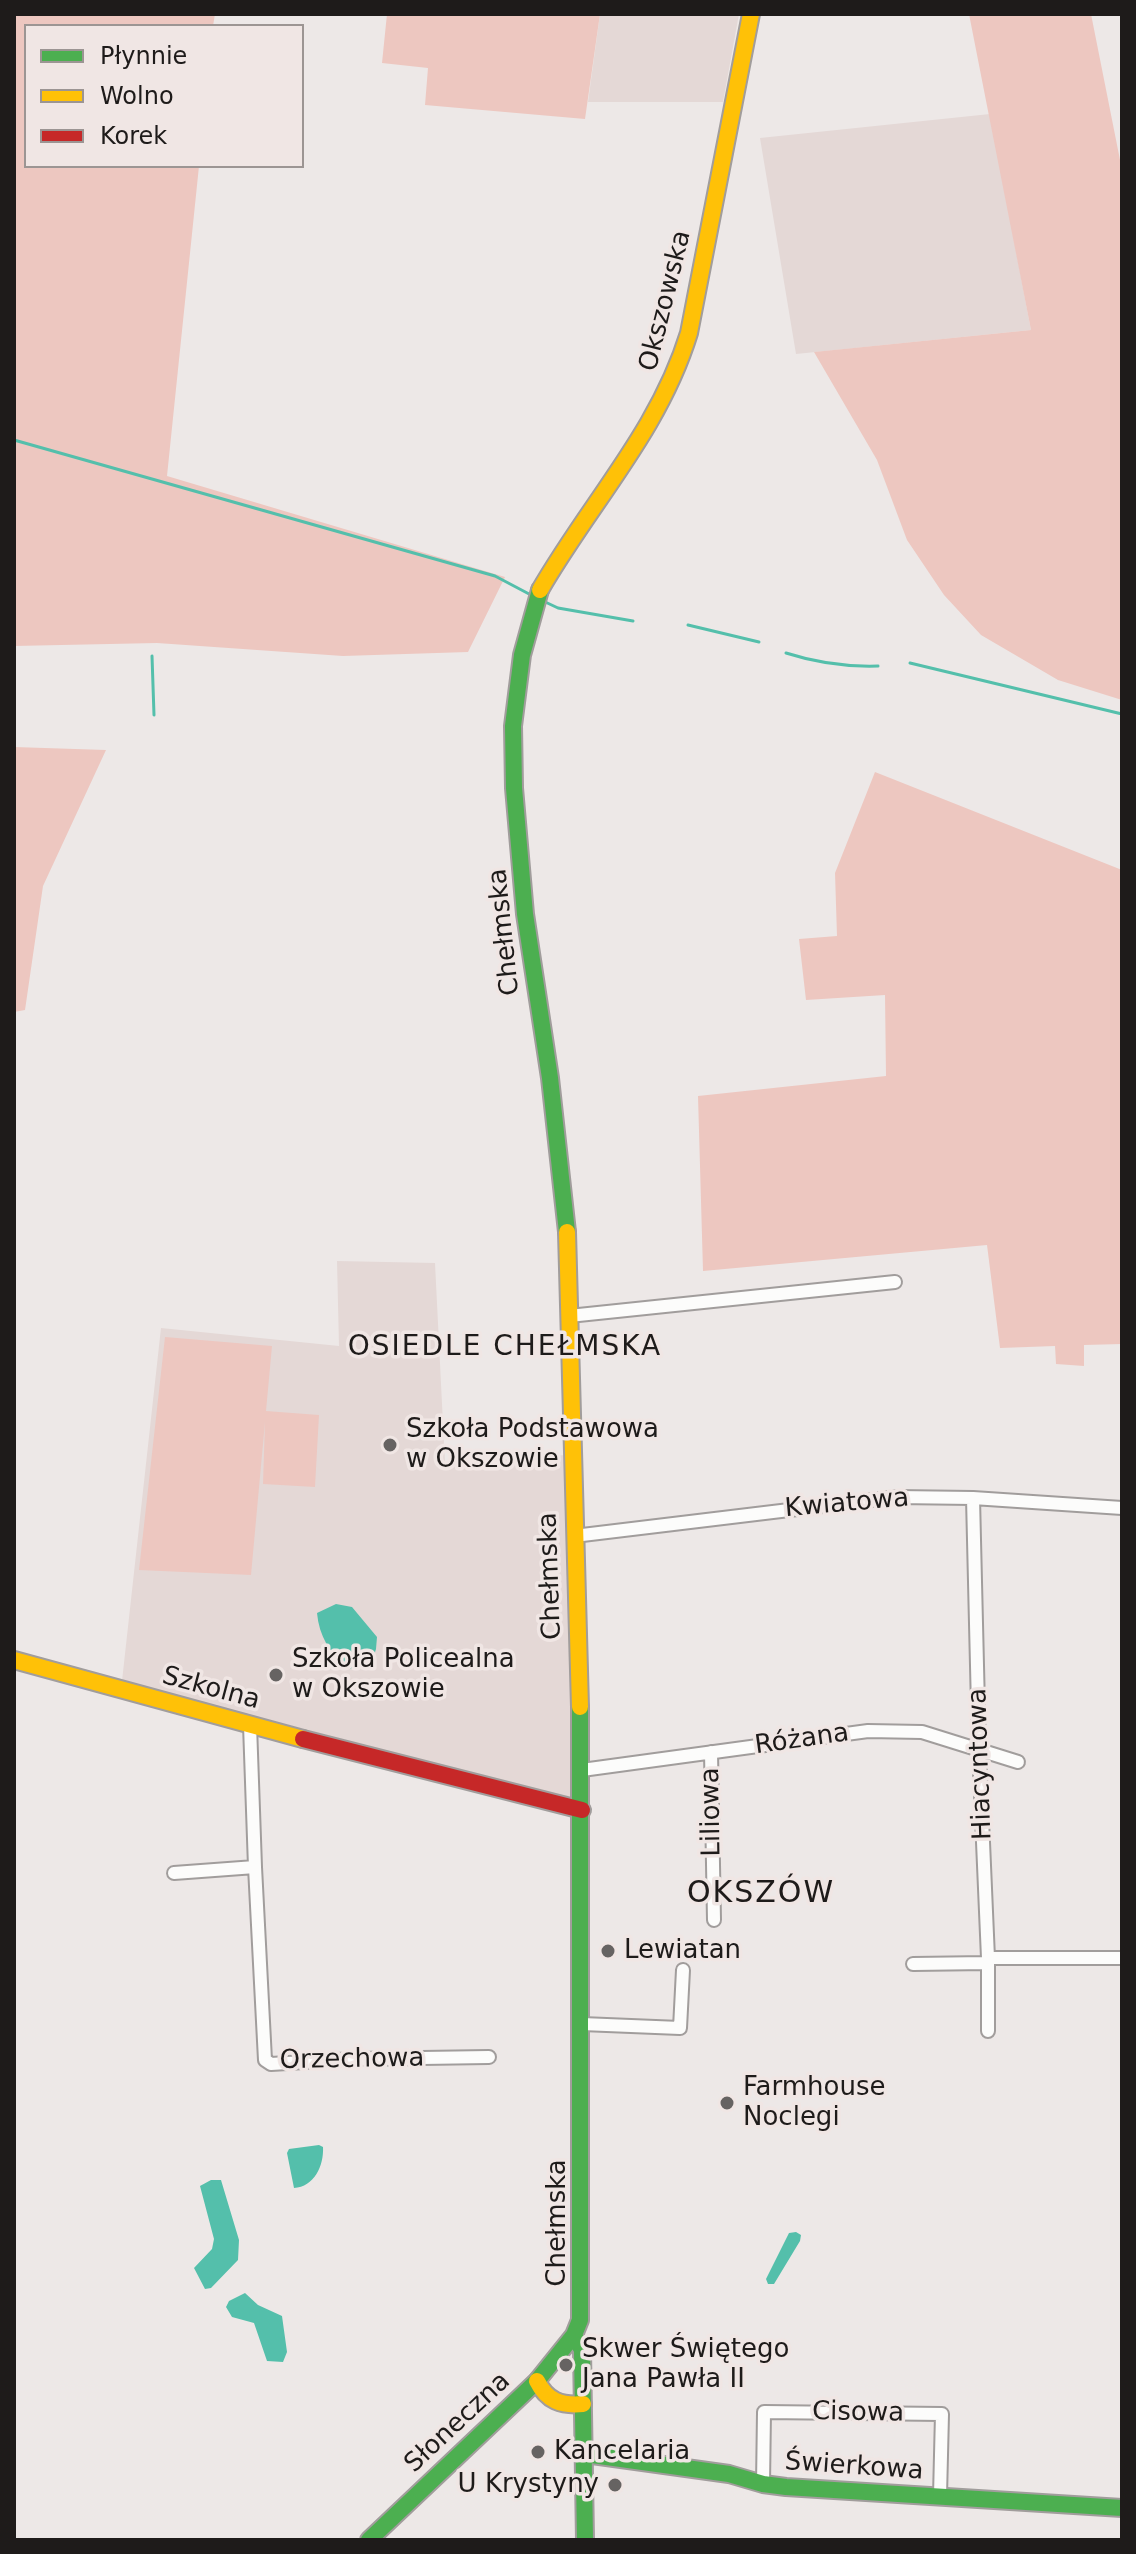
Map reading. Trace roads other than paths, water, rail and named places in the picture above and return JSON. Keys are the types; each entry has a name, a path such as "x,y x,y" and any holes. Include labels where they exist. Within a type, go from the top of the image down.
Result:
{"main road":[{"name":"Okszowska","path":"532,612 540,589 661,405 678,369 690,324 751,14"},
{"name":"Chełmska","path":"532,612 522,655 512,755 525,914 565,1194 582,1770 582,2302 574,2335 582,2350 585,2540"},
{"name":"Szkolna","path":"14,1660 250,1725 582,1810"},
{"name":"Słoneczna","path":"369,2540 537,2381 574,2335"},
{"path":"537,2381 543,2394 555,2403 570,2406 583,2404"},
{"name":"Świerkowa","path":"585,2454 729,2474 763,2484 1122,2508"}],"street":[{"path":"569,1316 895,1282"},
{"name":"Kwiatowa","path":"574,1536 897,1497 973,1498 1122,1508"},
{"name":"Hiacyntowa","path":"973,1498 988,2031"},
{"name":"Orzechowa","path":"250,1725 265,2060 271,2064 489,2057"},
{"name":"Różana","path":"582,1770 868,1731 922,1732 1018,1762"},
{"name":"Liliowa","path":"711,1752 714,1920"},
{"path":"174,1873 255,1867"},
{"path":"913,1964 1122,1958"},
{"path":"582,2024 680,2028 683,1970"},
{"name":"Cisowa","path":"763,2484 764,2412 942,2414 940,2496"}],"waterway":[{"path":"14,440 495,576 531,595"},
{"path":"541,600 558,608 633,621"},
{"path":"688,625 759,642"},
{"path":"786,653 832,664 878,666"},
{"path":"152,656 154,715"},
{"path":"910,663 1122,714"}],"place":[{"name":"Szkoła Podstawowa w Okszowie","path":"390,1445"},
{"name":"Szkoła Policealna w Okszowie","path":"276,1675"},
{"name":"Lewiatan","path":"608,1951"},
{"name":"Farmhouse Noclegi","path":"727,2103"},
{"name":"Skwer Świętego Jana Pawła II","path":"566,2365"},
{"name":"Kancelaria","path":"538,2452"},
{"name":"U Krystyny","path":"615,2485"}],"district":[{"name":"OSIEDLE CHEŁMSKA","path":"505,1348"},
{"name":"OKSZÓW","path":"761,1894"}]}
